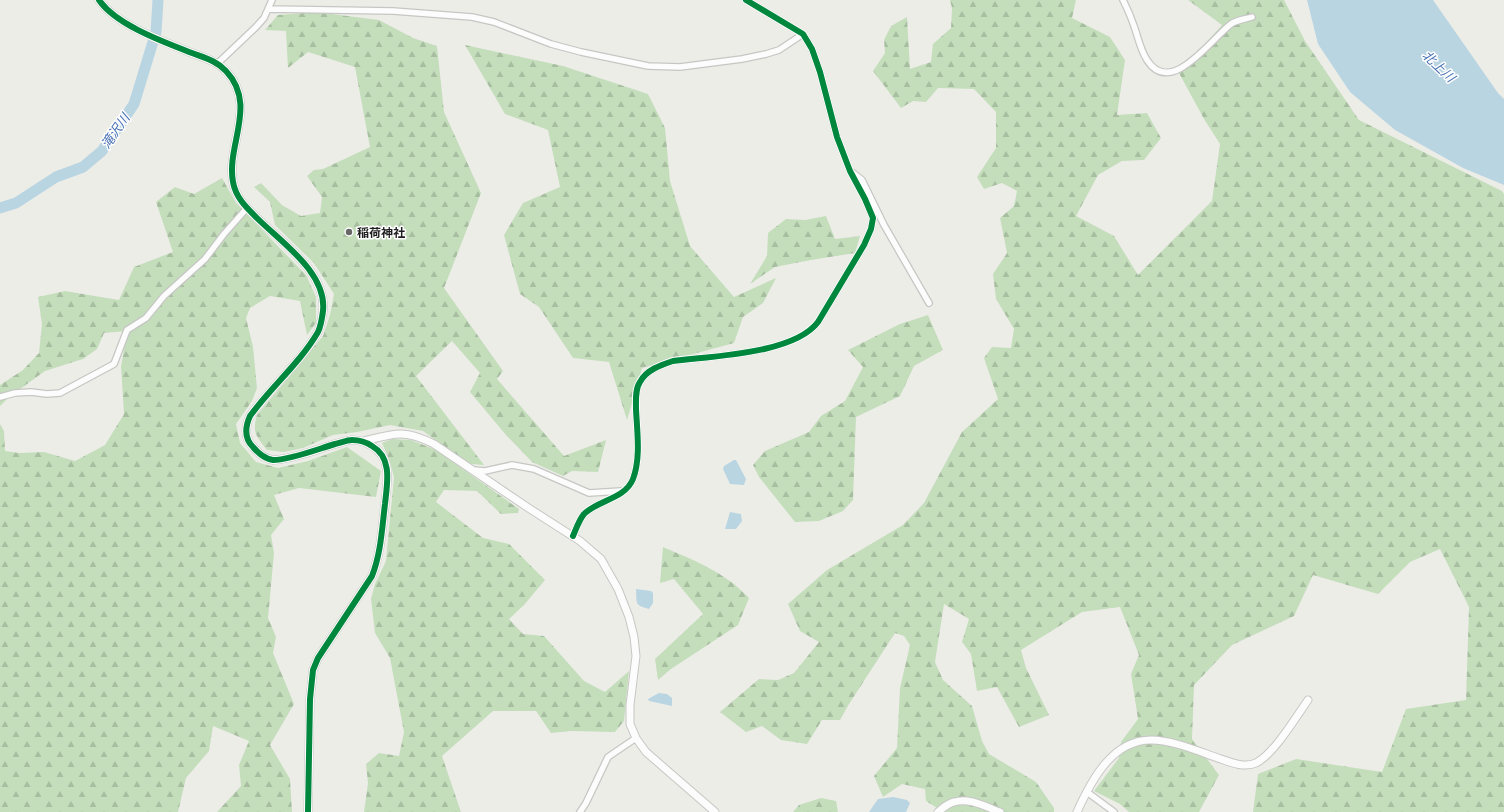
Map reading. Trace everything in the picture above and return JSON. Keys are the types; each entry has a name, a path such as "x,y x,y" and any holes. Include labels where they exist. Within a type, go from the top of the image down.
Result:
{"street":[{"path":"99,0 112,14 167,42 218,63 227,72 234,83 240,100 241,114 232,167 233,181 237,195 247,208 305,264 314,276 320,290 324,305 319,330 308,347 250,416 246,426 247,437 251,445 259,454 272,460 286,458 352,440 364,441 404,433 419,436 474,470 526,507 580,541 601,559 618,589 629,617 634,637 636,656 630,705 630,724 636,738 646,752 715,812"},
{"path":"218,63 264,18 272,0"},
{"path":"573,536 584,514 592,508 624,491 632,481 636,469 637,457 636,396 639,382 647,373 661,365 673,361 760,350 780,346 801,337 813,329 818,322 864,245 871,229 873,218 866,199 850,171 837,137 812,49 803,34 746,0"},
{"path":"1123,0 1148,62 1159,72 1166,73 1173,72 1197,57 1232,23 1252,17"},
{"path":"268,9 393,11 472,17 494,22 551,44 648,66 680,67 742,60 779,50 803,34"},
{"path":"850,171 862,180 884,225 929,303"},
{"path":"0,397 15,393 60,393 114,364 127,330 146,318 164,296 205,259 224,234 247,208"},
{"path":"308,812 310,699 313,670 318,658 372,576 378,561 388,470 384,459 377,449 364,441"},
{"path":"474,470 485,471 512,465 534,469 589,493 624,491"},
{"path":"1078,812 1091,784 1115,753 1129,744 1139,741 1152,740 1169,743 1239,765 1254,764 1263,759 1272,751 1308,700"},
{"path":"580,812 586,804 608,756 636,738"},
{"path":"1087,792 1114,812"},
{"path":"938,812 947,805 960,801 968,801 1000,812"}],"green space":[{"path":"950,0 1076,0 1072,18 1110,37 1125,60 1117,115 1147,113 1161,138 1144,160 1122,161 1098,175 1076,216 1114,236 1138,275 1212,201 1220,144 1204,119 1179,73 1222,25 1188,0 1284,0 1305,41 1359,120 1502,191 1504,194 1504,812 1253,812 1258,774 1296,759 1382,772 1406,709 1466,700 1469,607 1440,549 1410,562 1378,594 1313,575 1294,616 1232,645 1194,685 1192,739 1219,775 1199,812 1129,812 1120,804 1094,791 1119,758 1121,742 1138,719 1131,674 1139,655 1120,607 1082,612 1021,650 1026,668 1049,715 1019,727 997,687 977,691 971,654 962,642 969,619 944,604 935,662 943,680 972,706 982,741 989,754 1036,782 1054,808 1054,812 937,812 937,808 926,801 925,789 902,784 883,797 874,776 897,748 900,688 910,645 904,636 895,633 840,720 822,720 807,744 781,740 762,726 746,732 720,712 759,679 778,680 794,673 819,642 800,631 788,604 827,570 903,525 924,503 962,432 998,399 984,358 992,347 1011,348 1014,329 996,299 993,274 1007,253 1000,218 1014,206 1017,191 1002,183 984,189 977,177 996,148 996,112 974,89 938,88 926,102 913,101 901,108 873,71 885,53 884,40 891,26 907,17 910,69 931,62 933,44 951,28 952,8"},
{"path":"316,12 379,20 413,38 437,46 444,112 481,193 444,288 503,371 497,379 564,456 606,440 598,472 572,471 563,476 532,462 506,435 470,392 480,373 452,341 416,376 484,465 470,464 423,431 390,425 333,435 303,448 284,452 267,450 256,434 255,426 257,415 323,336 330,315 334,294 314,263 275,225 270,202 254,187 261,183 282,205 301,216 320,213 322,197 307,176 314,170 323,169 370,147 355,67 308,52 288,68 286,31 265,30 278,15"},
{"path":"465,45 563,66 648,94 665,128 670,181 690,246 734,297 776,278 763,303 743,317 734,343 642,368 627,420 609,362 573,358 539,307 520,294 504,235 523,203 560,187 548,130 505,114"},
{"path":"222,178 236,203 306,275 316,297 316,323 307,335 300,301 270,296 250,308 246,318 253,347 257,388 252,401 236,424 240,443 256,462 278,468 308,461 347,447 381,471 376,497 299,488 274,495 284,519 271,535 274,553 268,618 276,637 273,653 294,704 270,745 290,779 292,812 217,812 241,786 239,765 249,741 213,726 209,751 186,778 178,812 0,812 0,424 4,431 5,451 19,453 44,452 75,461 105,445 124,414 121,367 127,331 104,333 97,349 83,359 45,371 9,397 0,406 0,385 23,370 39,353 42,324 38,297 65,291 119,300 134,267 173,252 156,202 175,187 194,194"},
{"path":"826,216 835,239 860,236 855,253 775,267 750,284 767,256 768,233 786,219 805,220"},
{"path":"928,315 943,350 914,366 900,396 856,417 853,500 843,511 819,521 795,522 759,477 753,465 765,451 809,432 821,416 845,401 863,367 848,350 900,324"},
{"path":"392,439 411,440 436,450 519,509 518,513 501,514 477,491 444,490 436,502 483,538 509,544 545,580 524,605 509,619 523,634 544,636 584,681 605,692 629,671 624,721 615,732 571,731 551,733 536,711 493,711 442,756 461,812 364,812 368,783 366,764 379,753 399,756 404,732 390,658 375,633 371,599 375,584 386,561 394,477 389,459 382,443"},
{"path":"663,547 698,562 720,574 749,598 738,625 671,669 658,680 655,659 703,614 674,579 660,583"},
{"path":"821,798 836,801 838,812 793,812 799,805"}],"water":[{"name":"北上川","path":"1307,0 1433,0 1498,93 1504,99 1504,185 1463,168 1395,130 1350,92 1318,44"},
{"path":"736,460 746,479 744,485 730,484 723,469 724,466"},
{"path":"730,512 741,514 742,521 736,529 725,529"},
{"path":"636,589 651,591 653,593 653,603 649,609 637,603"},
{"path":"659,693 667,694 672,698 672,706 649,701 648,699"},
{"path":"893,797 907,800 910,803 906,812 869,812 878,799"}],"waterway":[{"name":"滝沢川","path":"0,208 16,203 56,177 83,167 102,151 134,104 156,32 158,0"}],"cycle path":[{"path":"99,0 117,17 141,32 210,60 226,71 235,84 240,97 239,125 233,154 232,168 233,182 237,194 251,212 302,261 311,272 318,285 322,297 323,311 319,330 303,354 250,416 246,432 250,444 267,458 280,460 348,440 358,440 367,443 379,451 386,464 387,488 382,531 372,576 318,658 313,670 310,699 308,812"},
{"path":"573,536 584,514 596,505 624,491 633,479 638,453 636,399 638,385 646,374 659,366 673,361 751,352 791,341 806,333 818,322 864,245 871,229 873,218 850,171 837,137 820,72 812,49 803,34 746,0"}],"place":[{"name":"稲荷神社","path":"349,232"}]}
